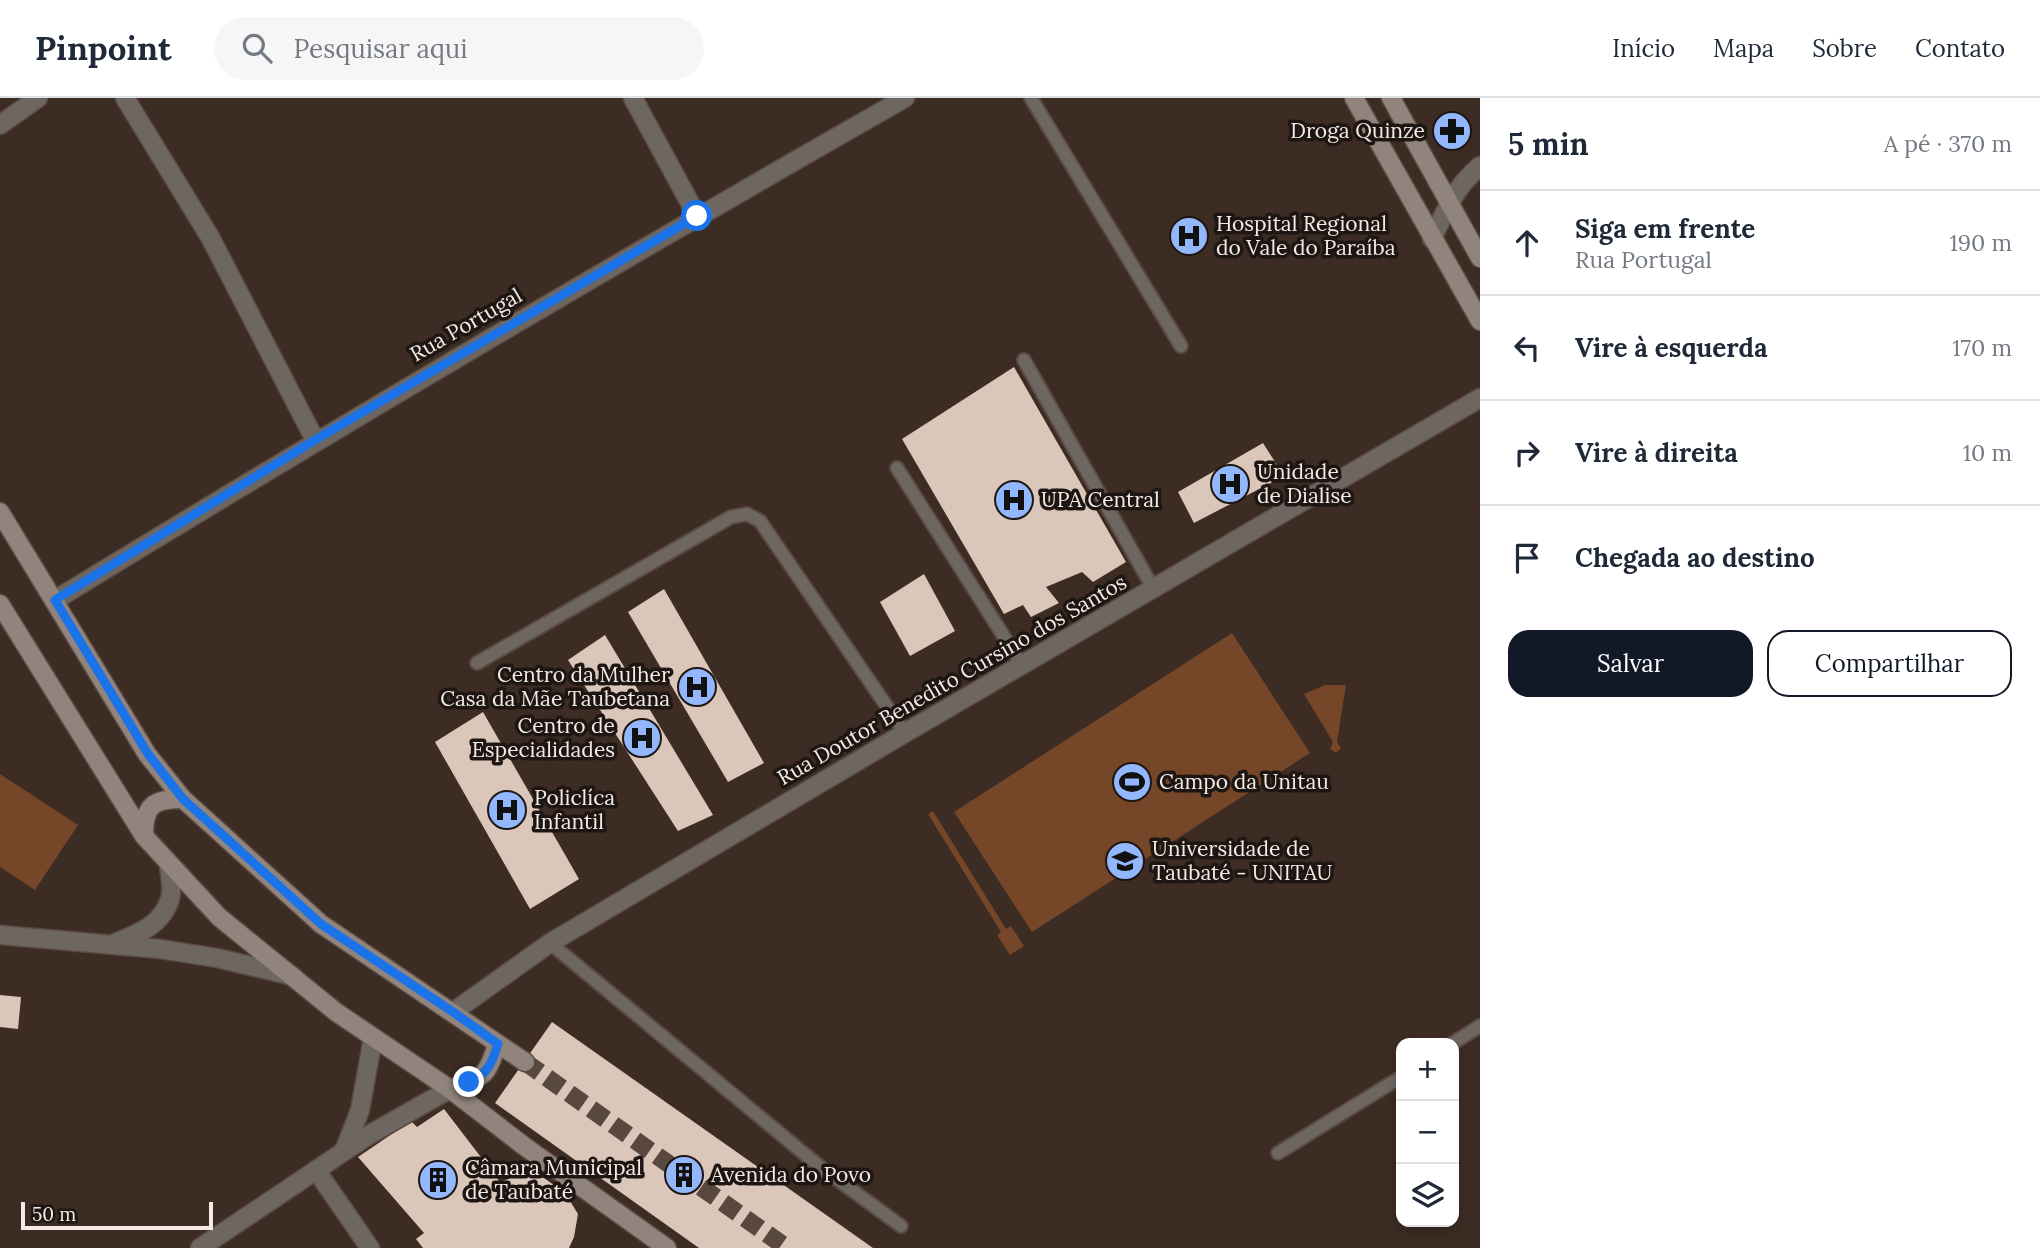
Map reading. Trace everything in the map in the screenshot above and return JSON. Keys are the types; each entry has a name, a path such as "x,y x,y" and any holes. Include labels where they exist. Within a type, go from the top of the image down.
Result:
{"main road":[{"path":"1354,98 1480,321"},
{"path":"1391,98 1480,258"},
{"path":"0,512 148,754 183,799 321,924 525,1062"},
{"path":"0,604 144,836 219,917 336,1012 450,1089 524,1146 667,1248"},
{"path":"144,836 144,818 153,803 167,799 183,799"},
{"path":"450,1089 481,1077 488,1070 498,1044"}],"street":[{"path":"0,125 38,98"},
{"path":"125,98 210,237 315,440"},
{"path":"633,98 697,216"},
{"name":"Rua Portugal","path":"55,600 315,440 697,216 905,98"},
{"path":"1432,239 1449,202 1467,177 1480,166"},
{"name":"Rua Doutor Benedito Cursino dos Santos","path":"453,1012 550,943 1480,398"},
{"path":"112,944 141,933 161,918 171,897 169,865"},
{"path":"0,935 160,949 216,958 293,976"},
{"path":"344,1151 360,1110 373,1038"},
{"path":"200,1248 344,1151 450,1089"},
{"path":"316,1170 370,1248"}],"lane":[{"path":"1031,98 1181,346"},
{"path":"1024,360 1153,588"},
{"path":"897,468 1022,665"},
{"path":"477,663 732,517 747,514 760,521 905,733"},
{"path":"550,943 819,1166 901,1226"},
{"path":"1459,1039 1480,1026"},
{"path":"1278,1153 1396,1080"}],"shaded area":[{"name":"Campo da Unitau","path":"1232,633 1310,753 1032,932 954,812"},
{"path":"1325,685 1346,685 1337,742 1341,748 1336,753 1330,749 1333,742 1304,694"},
{"path":"0,774 78,825 35,890 0,867"},
{"path":"933,811 1006,929 1011,926 1024,946 1010,955 997,935 1001,932 928,814"}],"building":[{"name":"UPA Central","path":"1014,367 1126,562 1093,582 1082,572 1046,587 1059,603 1031,617 1023,605 1004,614 902,439"},
{"name":"Unidade de Dialise","path":"1263,443 1284,476 1194,523 1178,492"},
{"path":"924,574 955,631 910,656 880,602"},
{"name":"Centro da Mulher Casa da Mãe Taubetana","path":"664,589 764,763 728,782 628,612"},
{"name":"Centro de Especialidades","path":"605,635 713,815 678,831 568,660"},
{"name":"Policlíca Infantil","path":"483,712 579,879 530,909 435,742"},
{"path":"0,995 21,997 18,1029 0,1027"},
{"name":"Avenida do Povo","path":"552,1022 873,1248 699,1248 495,1103"},
{"name":"Câmara Municipal de Taubaté","path":"444,1109 500,1182 520,1175 544,1178 565,1193 578,1214 569,1248 423,1248 416,1239 424,1233 358,1157 411,1121 417,1127"}],"tunnel":[{"path":"525,1062 787,1248"}],"place":[{"name":"Droga Quinze","path":"1452,131"},
{"name":"Hospital Regional do Vale do Paraíba","path":"1189,236"},
{"name":"Unidade de Dialise","path":"1230,484"},
{"name":"UPA Central","path":"1014,500"},
{"name":"Centro da Mulher Casa da Mãe Taubetana","path":"697,687"},
{"name":"Centro de Especialidades","path":"642,738"},
{"name":"Campo da Unitau","path":"1132,782"},
{"name":"Policlíca Infantil","path":"507,810"},
{"name":"Universidade de Taubaté - UNITAU","path":"1125,861"},
{"name":"Avenida do Povo","path":"684,1175"},
{"name":"Câmara Municipal de Taubaté","path":"438,1180"}],"route":[{"path":"469,1082 481,1077 488,1070 498,1044 321,924 183,799 148,754 55,600 315,440 697,216"}]}
